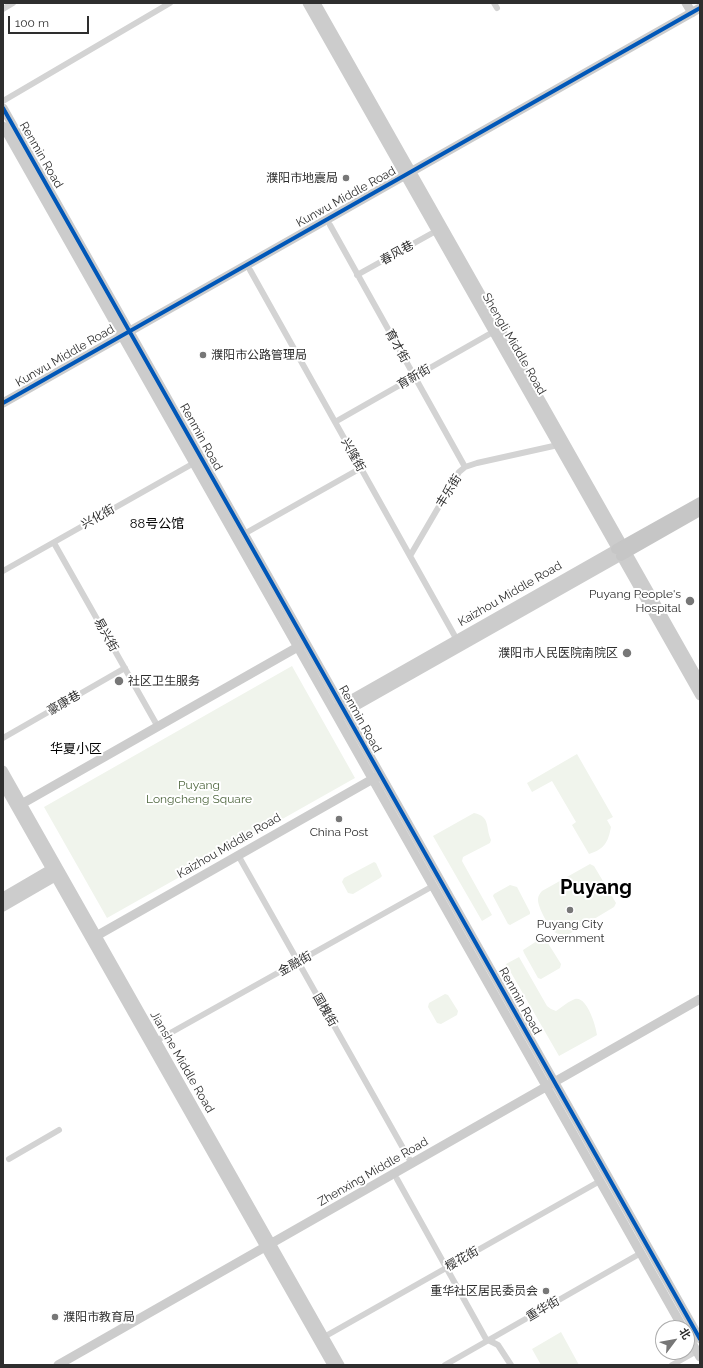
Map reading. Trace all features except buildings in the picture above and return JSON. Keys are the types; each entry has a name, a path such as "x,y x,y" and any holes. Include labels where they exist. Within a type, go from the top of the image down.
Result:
{"main road":[{"name":"Kaizhou Middle Road","path":"622,551 700,502"},
{"name":"Kaizhou Middle Road","path":"622,551 700,511"}],"street":[{"path":"3,9 13,3"},
{"path":"3,101 170,3"},
{"name":"Shengli Middle Road","path":"307,3 410,176 436,231 558,445 700,681"},
{"name":"Shengli Middle Road","path":"316,3 410,176 622,551 700,696"},
{"path":"686,3 696,14"},
{"name":"Kunwu Middle Road","path":"3,410 127,336 696,14 700,8"},
{"name":"Renmin Road","path":"3,108 194,463 302,645 552,1087 600,1181 679,1320"},
{"name":"Renmin Road","path":"3,126 244,534 302,645"},
{"name":"Kunwu Middle Road","path":"3,403 250,270 330,225 410,176"},
{"name":"育才街","path":"330,225 466,467"},
{"name":"春风巷","path":"357,275 436,231"},
{"name":"兴隆街","path":"250,270 457,640"},
{"name":"育新街","path":"335,422 493,332"},
{"name":"丰乐街","path":"410,556 460,472 466,467 477,463 558,445"},
{"name":"兴化街","path":"3,571 194,463"},
{"path":"244,534 361,468"},
{"name":"易兴街","path":"54,542 158,726"},
{"name":"Kaizhou Middle Road","path":"339,711 457,640 622,551"},
{"name":"Kaizhou Middle Road","path":"339,711 622,551"},
{"path":"19,806 302,645"},
{"name":"豪康巷","path":"3,738 125,668"},
{"name":"Jianshe Middle Road","path":"3,770 19,806 93,938 269,1248 340,1365"},
{"name":"Renmin Road","path":"376,777 433,886 700,1339"},
{"name":"Kaizhou Middle Road","path":"93,938 376,777"},
{"name":"Jianshe Middle Road","path":"3,785 19,806"},
{"name":"国槐街","path":"238,856 412,1164"},
{"path":"3,897 56,871"},
{"path":"3,907 56,871"},
{"name":"金融街","path":"156,1042 433,886"},
{"name":"Jianshe Middle Road","path":"93,938 156,1042 332,1365"},
{"name":"Zhenxing Middle Road","path":"58,1365 397,1179 700,999"},
{"name":"Zhenxing Middle Road","path":"68,1365 412,1164 700,1006"},
{"path":"9,1159 59,1130"},
{"path":"397,1179 486,1339 498,1345 502,1349 511,1365"},
{"name":"樱花街","path":"324,1337 600,1181"},
{"name":"重华街","path":"446,1365 641,1253"},
{"path":"672,1365 698,1354"}],"green space":[{"name":"Puyang Longcheng Square","path":"292,666 355,778 107,918 44,807"},
{"path":"577,754 613,817 607,820 611,827 607,841 599,850 589,854 572,825 576,822 552,781 532,792 527,783"},
{"path":"474,813 483,817 487,823 491,840 490,843 463,857 462,861 492,915 482,921 433,836"},
{"path":"374,862 376,863 382,876 353,894 348,893 342,882 344,878"},
{"path":"590,864 594,866 616,903 614,907 569,934 562,935 556,933 547,923 542,912 538,902 539,895 542,891"},
{"path":"510,885 517,887 530,914 510,925 508,924 493,896"},
{"path":"540,939 546,940 561,964 560,968 541,979 538,978 523,950"},
{"path":"519,957 547,1006 556,1011 573,1000 579,999 590,1012 597,1035 559,1056 506,964"},
{"path":"445,994 448,995 458,1011 457,1015 441,1024 437,1023 428,1007 429,1003"},
{"path":"561,1332 579,1365 541,1365 532,1349"}],"cycle path":[{"path":"3,403 700,8"},
{"path":"3,108 700,1339"}],"place":[{"name":"濮阳市地震局","path":"346,178"},
{"name":"濮阳市公路管理局","path":"203,355"},
{"name":"Puyang People's Hospital","path":"690,601"},
{"name":"濮阳市人民医院南院区","path":"627,653"},
{"name":"社区卫生服务","path":"119,681"},
{"name":"China Post","path":"339,819"},
{"name":"Puyang City Government","path":"570,910"},
{"name":"重华社区居民委员会","path":"546,1291"},
{"name":"濮阳市教育局","path":"55,1317"}],"district":[{"name":"88号公馆","path":"157,524"},
{"name":"华夏小区","path":"76,749"},
{"name":"Puyang","path":"596,888"}]}
